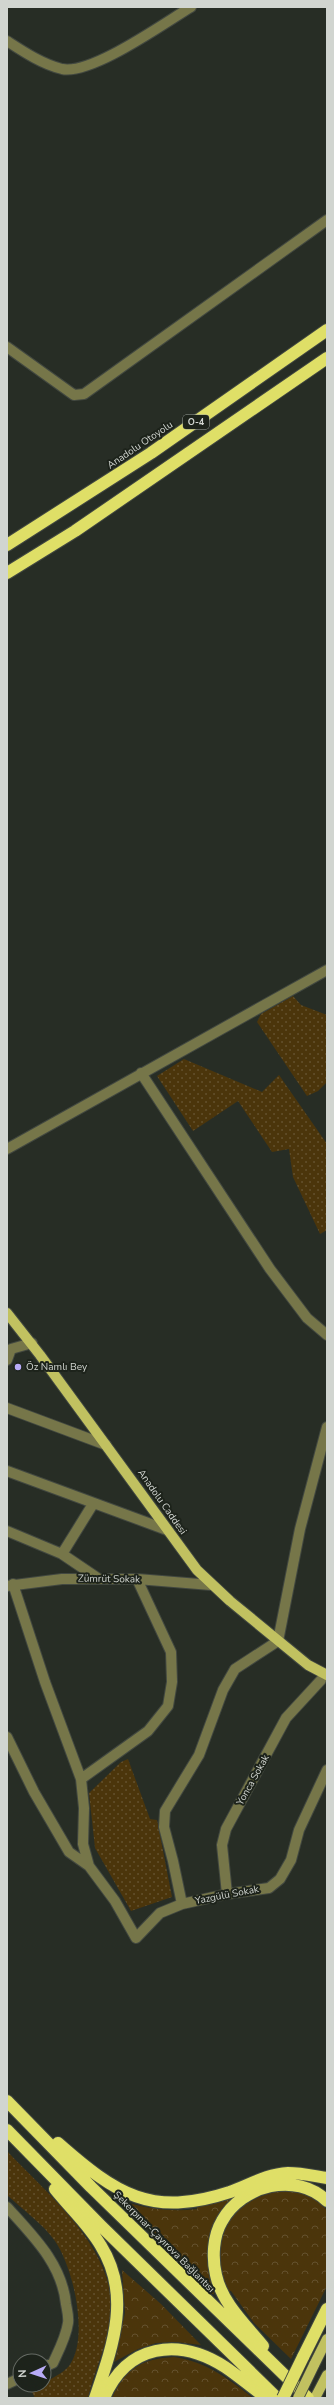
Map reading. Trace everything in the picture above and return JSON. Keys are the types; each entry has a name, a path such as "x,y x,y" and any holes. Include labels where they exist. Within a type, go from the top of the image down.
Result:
{"highway":[{"name":"Anadolu Otoyolu","path":"7,545 163,444 327,330"},
{"name":"O-4","path":"7,573 75,531 327,358"},
{"path":"7,2099 103,2180 122,2192 147,2200 169,2204 192,2202 221,2195 273,2176 287,2173 327,2178"},
{"name":"Şekerpınar-Çayırova Bağlantısı","path":"7,2099 97,2193 308,2398"},
{"path":"9,2131 101,2246 112,2268 118,2305 116,2335 95,2398"},
{"path":"9,2131 101,2226 277,2398"},
{"path":"308,2398 229,2305 216,2275 214,2247 222,2221 229,2210 244,2197 262,2188 284,2184 296,2185 308,2189 327,2201"},
{"path":"320,2323 327,2301"},
{"path":"283,2398 327,2309"},
{"path":"104,2398 110,2382 132,2360 147,2352 178,2349 195,2352 220,2365 268,2398"}],"main road":[{"name":"Anadolu Caddesi","path":"7,1312 32,1343 188,1559 211,1585 325,1680"},
{"path":"298,2398 327,2339"},
{"path":"315,2398 327,2375"}],"street":[{"path":"7,41 40,61 63,69 84,67 109,57 191,7"},
{"path":"7,347 74,395 84,394 327,220"},
{"path":"7,1149 140,1073 327,970"},
{"path":"140,1073 270,1269 307,1318 327,1335"},
{"path":"7,1360 9,1348 32,1343"},
{"path":"7,1408 106,1446"},
{"path":"182,1904 164,1827 166,1811 199,1755 223,1690 235,1669 278,1641 300,1529 327,1427"},
{"path":"7,1471 93,1504 167,1530"},
{"path":"62,1554 93,1504"},
{"path":"7,1531 62,1554 99,1579"},
{"name":"Zümrüt Sokak","path":"10,1585 62,1579 137,1579 211,1585"},
{"path":"81,1779 148,1731 168,1706 172,1682 171,1652 137,1579"},
{"path":"10,1585 81,1779 84,1808 83,1844 89,1866"},
{"name":"Yonca Sokak","path":"227,1894 222,1845 226,1829 286,1718 325,1680"},
{"path":"7,1737 34,1792 69,1852 89,1866"},
{"name":"Yazgülü Sokak","path":"89,1866 115,1901 136,1938 160,1913 182,1904 227,1894 269,1888 280,1879 291,1860 299,1830 327,1770"},
{"path":"7,2207 35,2238 58,2271 64,2286 68,2322 52,2363"}],"green space":[{"path":"293,996 301,1005 327,1015 327,1082 318,1091 307,1096 257,1022 261,1014"},
{"path":"184,1059 262,1092 279,1075 327,1144 327,1230 320,1234 293,1177 289,1149 272,1152 238,1101 193,1131 157,1076"},
{"path":"128,1759 150,1819 157,1820 172,1897 131,1911 95,1848 89,1793 121,1762"},
{"path":"7,2151 78,2226 93,2248 104,2270 111,2294 111,2319 107,2339 88,2398 35,2398 32,2393 52,2393 52,2378 67,2369 75,2354 79,2321 77,2303 68,2268 55,2241 38,2223 7,2195"},
{"path":"285,2190 297,2192 314,2198 327,2211 327,2286 291,2359 254,2323 231,2291 228,2291 222,2272 220,2255 222,2239 227,2224 237,2212 249,2202 266,2195"},
{"path":"233,2195 235,2196 229,2202 211,2277 214,2294 208,2294 167,2245 127,2206 128,2203 162,2209 197,2209 197,2206 224,2200"},
{"path":"122,2270 161,2304 201,2345 176,2342 156,2343 138,2349 114,2362 125,2313"},
{"path":"174,2357 196,2362 216,2372 253,2398 112,2398 123,2379 136,2367 153,2360"}],"place":[{"name":"Öz Namlı Bey","path":"18,1367"}]}
